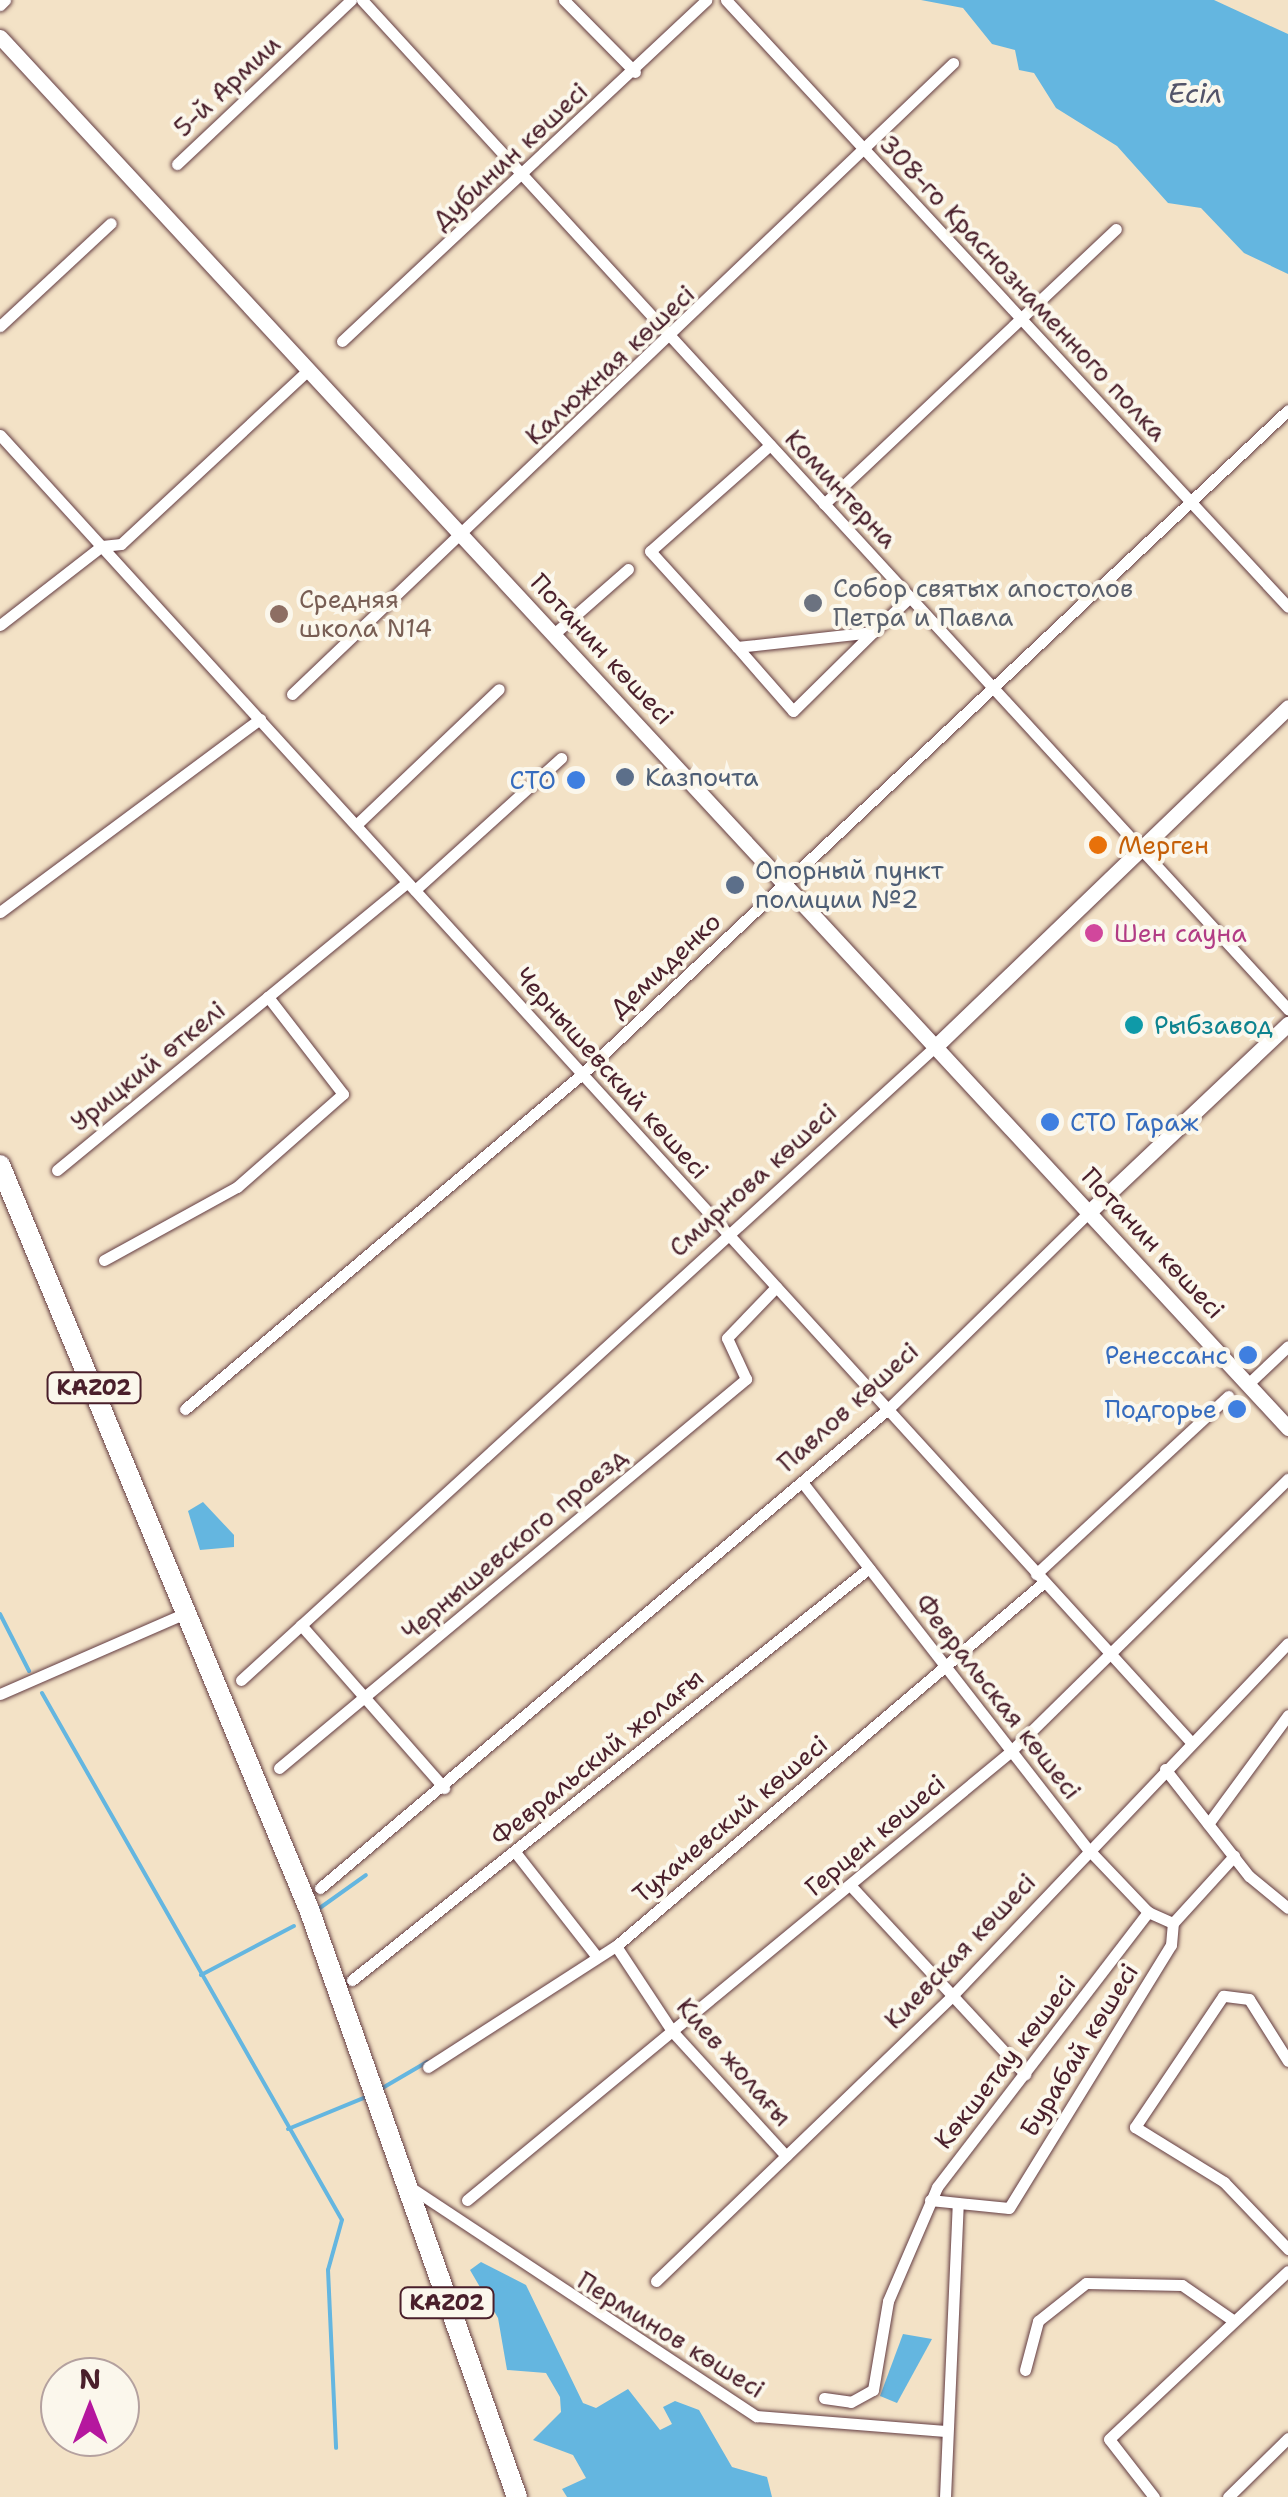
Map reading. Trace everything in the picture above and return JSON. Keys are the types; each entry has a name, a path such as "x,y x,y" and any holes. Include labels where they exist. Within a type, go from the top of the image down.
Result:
{"highway":[{"name":"KAZ02","path":"0,1165 311,1915 518,2497"}],"main road":[{"name":"Потанин көшесі","path":"0,37 1288,1428"},
{"name":"Смирнова көшесі","path":"938,1046 1288,707"},
{"name":"Павлов көшесі","path":"1090,1212 1288,1024"}],"street":[{"name":"5-й Армии","path":"177,164 360,0"},
{"name":"Коминтерна","path":"360,0 1288,1008"},
{"path":"564,0 635,72"},
{"name":"Дубинин көшесі","path":"342,341 635,72 706,0"},
{"name":"308-го Краснознаменного полка","path":"726,0 1288,607"},
{"name":"Калюжная көшесі","path":"292,694 868,154 953,62"},
{"path":"0,326 111,223"},
{"path":"824,504 1116,230"},
{"path":"0,625 102,546 120,544 309,369"},
{"name":"Демиденко","path":"184,1409 582,1074 1288,410"},
{"name":"Чернышевский көшесі","path":"0,434 1191,1742"},
{"path":"770,445 650,551 793,711 910,597"},
{"path":"554,634 628,569"},
{"path":"737,647 872,632"},
{"path":"356,825 499,689"},
{"path":"0,912 260,719"},
{"name":"Урицкий өткелі","path":"57,1170 411,886 561,758"},
{"path":"104,1260 238,1187 344,1094 268,997"},
{"name":"Смирнова көшесі","path":"241,1680 938,1046"},
{"name":"Павлов көшесі","path":"320,1888 422,1807 888,1409 1090,1212"},
{"name":"Чернышевского проезд","path":"279,1768 746,1379 727,1344 776,1287"},
{"path":"1248,1384 1288,1346"},
{"name":"Тухачевский көшесі","path":"428,2067 616,1946 945,1666 1228,1396"},
{"name":"Герцен көшесі","path":"466,2200 1010,1752 1288,1478"},
{"name":"Февральская көшесі","path":"802,1482 1088,1849 1148,1912 1173,1922"},
{"name":"Февральский жолағы","path":"352,1980 869,1568"},
{"path":"0,1694 188,1612"},
{"path":"301,1626 444,1788"},
{"name":"Киевская көшесі","path":"656,2282 950,1998 1288,1643"},
{"path":"1275,1656 1288,1668"},
{"path":"1208,1824 1288,1715"},
{"path":"1165,1769 1234,1856 1288,1908"},
{"path":"516,1852 597,1957"},
{"name":"Бурабай көшесі","path":"930,2200 1009,2208 1170,1945 1173,1922 1234,1856"},
{"path":"850,1885 950,1998 1025,2074"},
{"name":"Көкшетау көшесі","path":"824,2398 851,2402 873,2390 907,2244 930,2200 1148,1912"},
{"name":"Киев жолағы","path":"616,1946 672,2031 786,2156"},
{"path":"1288,2061 1249,2000 1224,1996 1134,2127 1224,2182 1288,2248"},
{"name":"Перминов көшесі","path":"404,2183 756,2416 944,2431"},
{"path":"945,2497 944,2431 958,2202"},
{"path":"1154,2497 1108,2442 1288,2271"},
{"path":"1025,2370 1038,2322 1086,2283 1182,2286 1234,2322"},
{"path":"1228,2497 1288,2438"}],"water":[{"name":"Есіл","path":"921,0 1214,0 1288,34 1288,274 1244,253 1201,208 1168,203 1117,146 1056,108 1034,73 1019,70 1015,50 992,44 963,8"},
{"path":"203,1502 234,1535 234,1547 200,1550 188,1511"},
{"path":"481,2262 526,2285 583,2403 596,2408 628,2389 660,2430 672,2424 663,2407 675,2401 699,2410 732,2467 767,2477 772,2497 567,2497 562,2489 586,2478 573,2455 533,2440 561,2412 560,2397 546,2373 507,2370 498,2318 470,2270"},
{"path":"903,2334 932,2339 897,2403 880,2396"}],"waterway":[{"path":"0,1614 29,1671"},
{"path":"42,1693 342,2220 328,2270 336,2448"},
{"path":"317,1910 366,1875"},
{"path":"201,1975 294,1926"},
{"path":"379,2090 427,2062"},
{"path":"288,2129 366,2097"}],"place":[{"name":"Собор святых апостолов Петра и Павла","path":"813,603"},
{"name":"Средняя школа N14","path":"279,614"},
{"name":"Казпочта","path":"625,777"},
{"name":"СТО","path":"576,780"},
{"name":"Мерген","path":"1098,845"},
{"name":"Опорный пункт полиции №2","path":"735,885"},
{"name":"Шен сауна","path":"1094,933"},
{"name":"Рыбзавод","path":"1134,1025"},
{"name":"СТО Гараж","path":"1050,1122"},
{"name":"Ренессанс","path":"1248,1355"},
{"name":"Подгорье","path":"1237,1409"}]}
